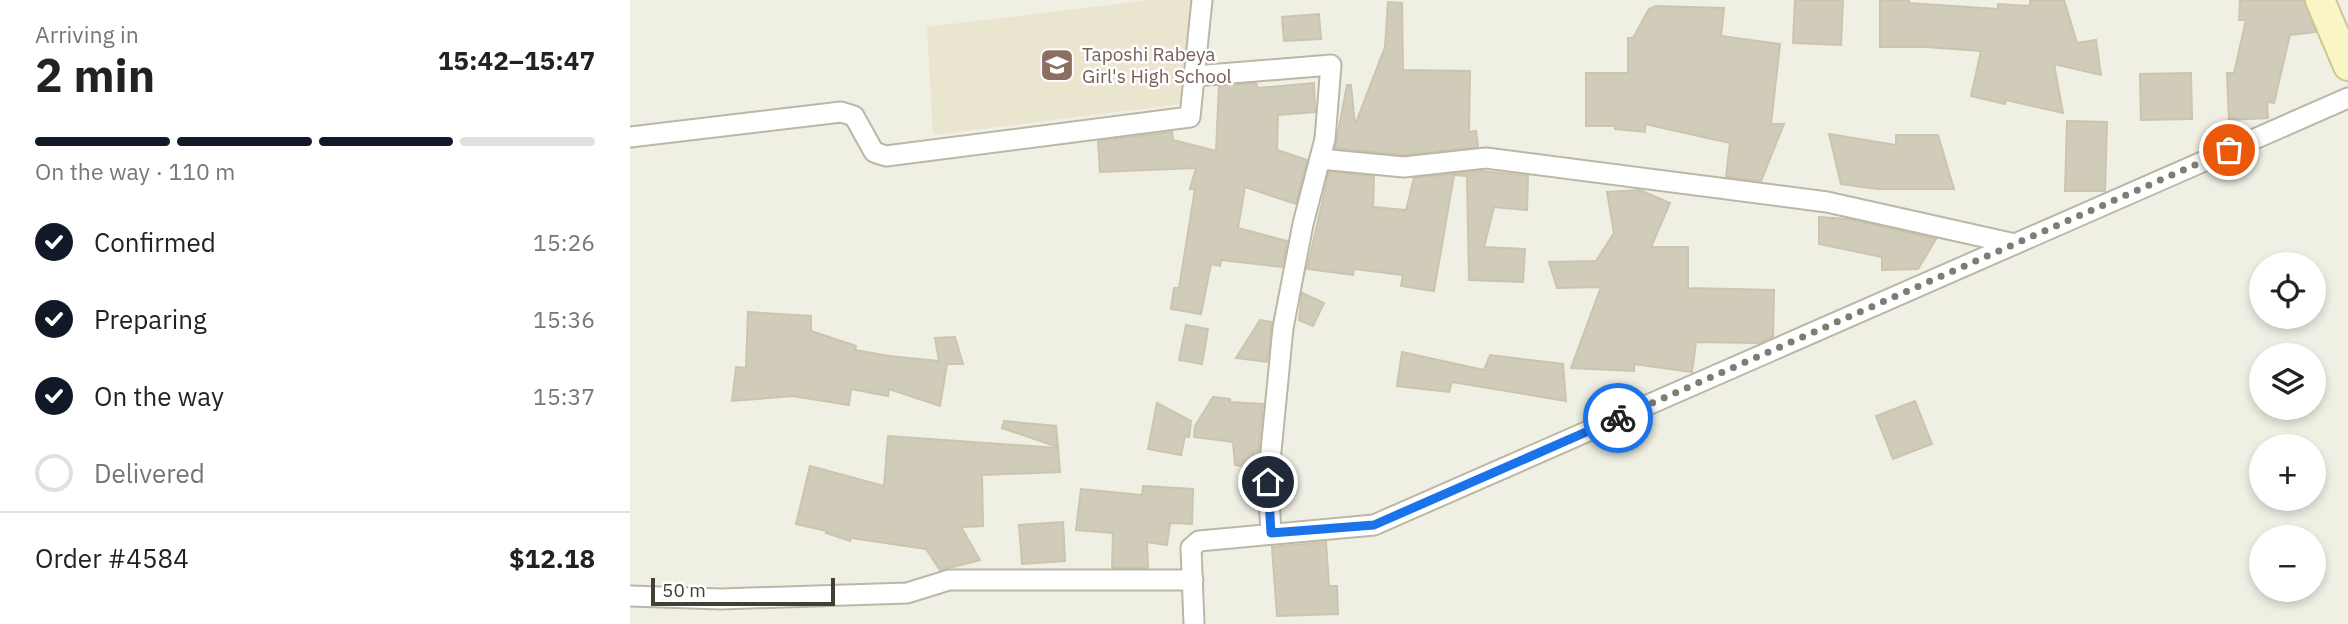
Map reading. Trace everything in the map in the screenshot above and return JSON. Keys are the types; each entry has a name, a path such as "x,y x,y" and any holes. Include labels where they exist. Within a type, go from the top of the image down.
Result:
{"street":[{"path":"630,137 841,112 854,116 874,152 886,156 1190,117 1202,0"},
{"path":"2320,0 2348,66"},
{"path":"1195,76 1331,65 1325,138 1303,224 1283,328 1268,482 1271,533"},
{"path":"1194,624 1191,548 1199,541 1374,525 2348,98"},
{"path":"1320,159 1404,167 1486,158 1827,202 2015,244"},
{"path":"630,596 720,598 907,593 948,580 1193,580"}],"shaded area":[{"name":"Taposhi Rabeya Girl's High School","path":"1151,0 1192,0 1181,104 933,135 927,27"}],"building":[{"path":"1795,0 1843,0 1841,45 1793,43"},
{"path":"1880,0 1909,0 1909,3 1998,9 1998,4 2030,6 2030,0 2064,0 2077,43 2096,40 2101,75 2054,64 2063,113 2006,100 2005,104 1971,96 1981,51 1880,47"},
{"path":"2240,0 2304,0 2316,32 2290,35 2274,103 2267,102 2268,118 2229,120 2227,73 2234,73 2246,20 2239,20"},
{"path":"1388,2 1402,3 1403,70 1470,71 1469,132 1476,131 1478,147 1404,155 1335,148 1347,85 1351,85 1355,125 1385,47"},
{"path":"1656,6 1724,8 1721,36 1780,44 1771,124 1784,124 1761,181 1726,177 1730,143 1645,124 1645,132 1615,129 1615,126 1586,126 1586,73 1628,73 1628,38 1633,38 1649,9"},
{"path":"1319,14 1321,39 1284,41 1282,17"},
{"path":"2191,73 2192,119 2141,120 2140,74"},
{"path":"1256,83 1258,88 1314,83 1315,112 1278,115 1277,150 1307,160 1296,204 1245,187 1238,228 1287,241 1282,267 1221,260 1220,266 1211,264 1201,314 1171,309 1174,288 1179,288 1195,189 1190,189 1196,168 1100,172 1098,141 1172,132 1173,140 1216,151 1219,86"},
{"path":"2067,121 2107,122 2105,191 2065,191"},
{"path":"1829,134 1896,145 1896,135 1938,135 1954,189 1877,189 1841,184"},
{"path":"1482,171 1528,176 1527,210 1494,207 1484,247 1525,249 1523,282 1469,280 1467,176 1454,175 1434,291 1401,286 1403,275 1354,269 1353,275 1307,269 1329,172 1374,176 1373,207 1406,210 1414,178"},
{"path":"1640,190 1670,203 1651,247 1688,247 1688,288 1774,290 1773,337 1758,343 1696,342 1692,372 1634,364 1634,371 1571,368 1601,287 1557,288 1549,262 1596,261 1614,233 1607,192"},
{"path":"1819,217 1848,219 1936,239 1918,269 1882,270 1882,257 1819,244"},
{"path":"1302,293 1324,303 1313,326 1299,320"},
{"path":"748,312 811,316 811,331 856,346 855,350 889,356 939,361 935,338 955,337 963,364 947,364 940,406 889,389 888,396 851,389 849,405 793,396 732,401 736,367 746,368"},
{"path":"1260,320 1272,322 1267,362 1236,358"},
{"path":"1186,325 1208,329 1202,364 1179,360"},
{"path":"1402,352 1484,370 1490,355 1563,364 1566,401 1452,382 1449,392 1397,386"},
{"path":"1213,397 1230,399 1230,402 1263,404 1257,469 1235,465 1233,442 1194,437 1195,426"},
{"path":"1915,401 1932,444 1893,459 1876,416"},
{"path":"1157,403 1191,421 1189,437 1185,436 1181,455 1148,449"},
{"path":"1004,421 1056,426 1058,447 1002,428"},
{"path":"888,436 1058,448 1060,472 982,475 983,526 961,527 980,560 940,570 926,549 851,538 850,541 826,533 827,531 796,524 810,466 884,486"},
{"path":"1143,486 1193,489 1192,524 1170,523 1167,545 1147,542 1148,568 1112,568 1113,533 1076,530 1081,489 1142,495"},
{"path":"1063,522 1065,561 1022,564 1019,525"},
{"path":"1326,542 1329,586 1337,586 1338,614 1277,616 1272,547"}],"way so far":[{"path":"1618,418 2229,150"}],"place":[{"name":"Taposhi Rabeya Girl's High School","path":"1057,65"}],"route":[{"path":"1268,482 1271,533 1374,525 1618,418"}]}
